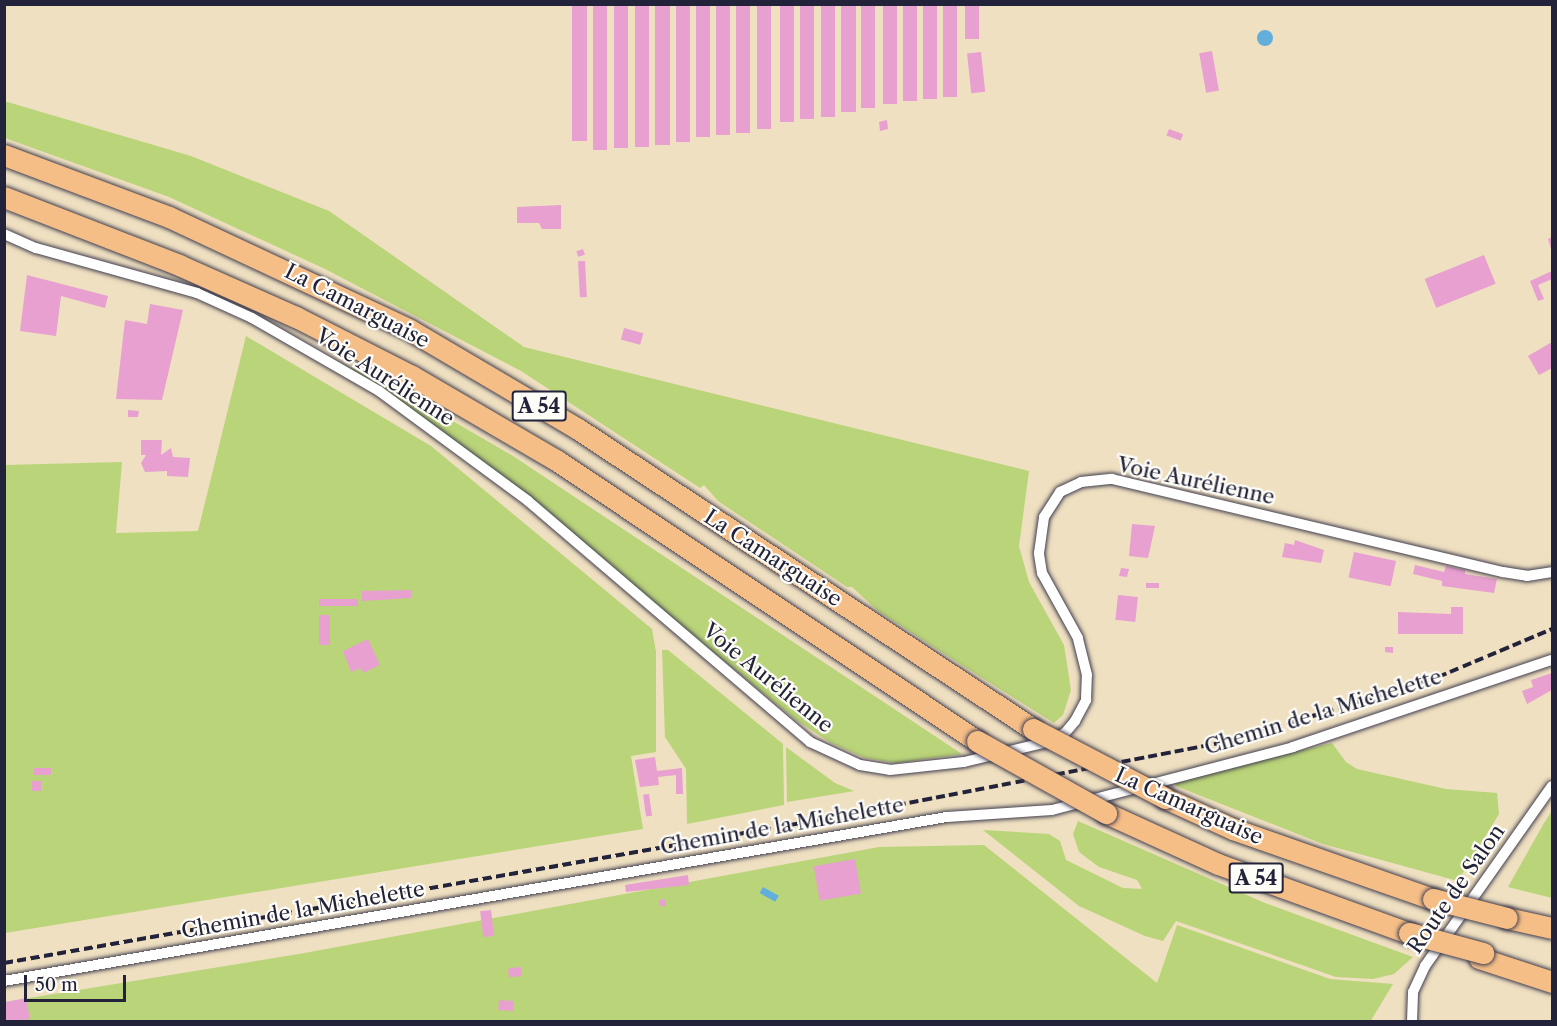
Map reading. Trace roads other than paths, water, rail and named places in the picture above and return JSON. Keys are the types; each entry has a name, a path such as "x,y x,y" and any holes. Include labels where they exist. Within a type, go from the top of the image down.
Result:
{"highway":[{"name":"La Camarguaise","path":"4,155 169,217 410,330 578,429 1033,729 1164,798 1233,829 1433,899 1552,928"},
{"name":"La Camarguaise","path":"4,197 179,265 296,317 412,376 556,460 977,741 1106,813 1218,864 1409,933 1481,956 1552,969"},
{"path":"1481,956 1552,982"}],"street":[{"name":"Voie Aurélienne","path":"4,234 36,248 197,293 252,318 379,391 528,501 810,741 860,765 890,770 964,762 1047,742 1065,733 1075,722 1086,700 1087,675 1077,638 1042,573 1039,553 1044,517 1060,492 1082,482 1112,479 1503,572 1527,576 1552,572"},
{"name":"Chemin de la Michelette","path":"4,981 947,817 1052,810 1293,747 1552,660"},
{"name":"Route de Salon","path":"1412,1022 1413,992 1425,966 1552,786"}],"water":[{"path":"1262,30 1268,30 1273,38 1271,44 1262,46 1257,41 1257,35"},
{"path":"763,887 779,896 775,902 760,893"}],"railway":[{"path":"4,963 830,818 1235,740 1438,677 1552,629"}]}
